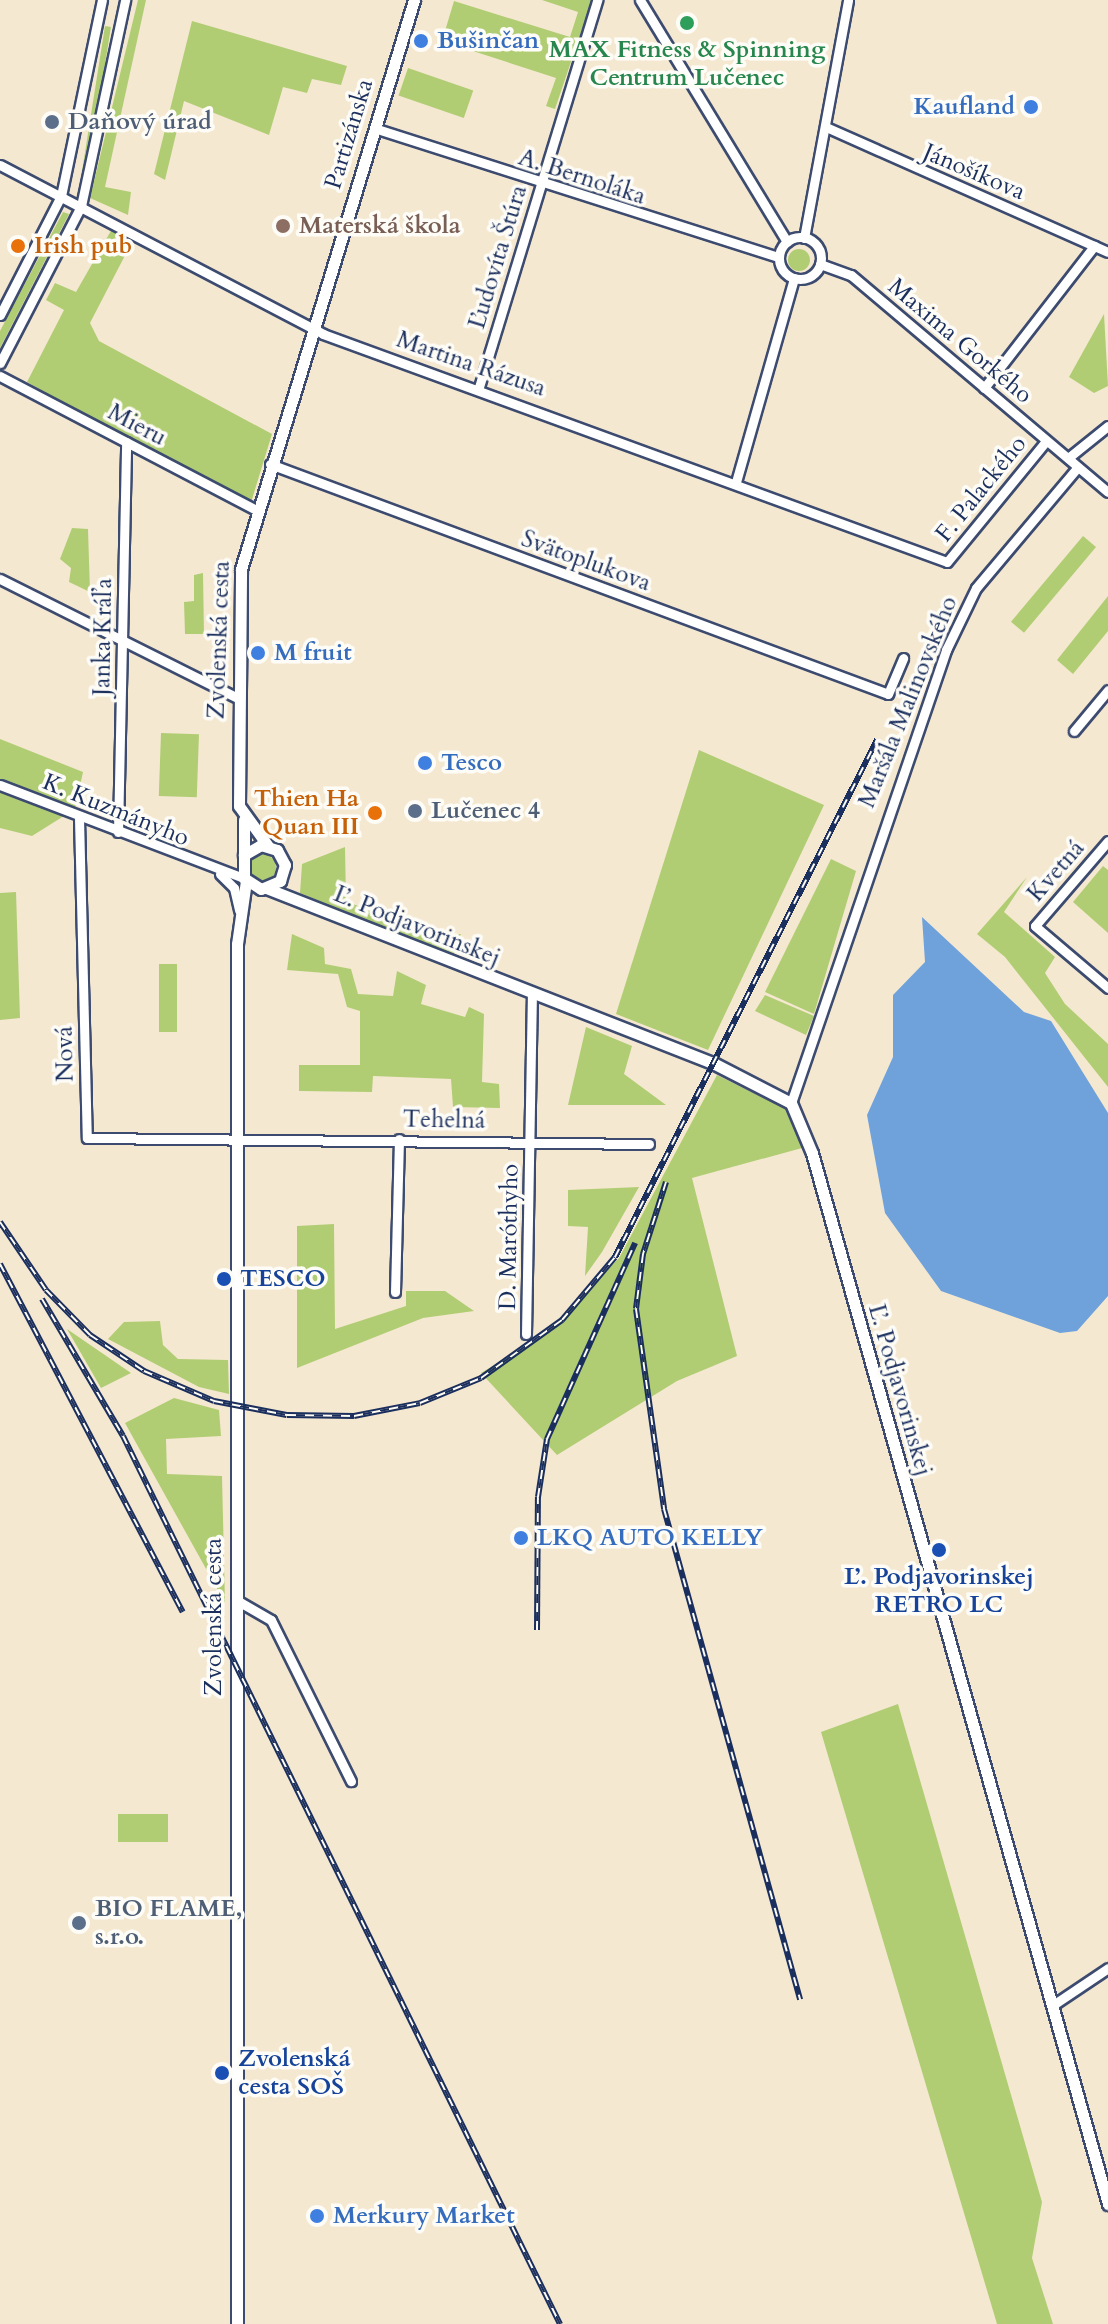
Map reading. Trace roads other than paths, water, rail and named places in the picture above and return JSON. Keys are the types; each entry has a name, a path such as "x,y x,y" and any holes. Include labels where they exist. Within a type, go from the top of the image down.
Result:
{"street":[{"path":"0,363 81,206 125,0"},
{"name":"Partizánska","path":"311,327 414,0"},
{"name":"Ľudovíta Štúra","path":"479,387 597,0"},
{"path":"640,0 787,242"},
{"path":"804,238 848,0"},
{"path":"0,315 61,196 101,5 121,13"},
{"name":"Jánošíkova","path":"826,127 1108,252"},
{"name":"A. Bernoláka","path":"374,128 541,186 779,257"},
{"name":"Martina Rázusa","path":"0,165 311,327 947,562"},
{"path":"804,238 818,248 820,264 810,277 794,278 779,257 787,242 804,238"},
{"path":"984,388 1094,246"},
{"name":"Maxima Gorkého","path":"820,264 851,275 1108,492"},
{"path":"736,482 794,278"},
{"name":"Zvolenská cesta","path":"237,2324 237,1135 239,910 245,880 238,698 241,569 311,327"},
{"name":"Mieru","path":"0,376 256,510"},
{"path":"1068,458 1108,426"},
{"name":"F. Palackého","path":"947,562 1046,441"},
{"name":"Janka Kráľa","path":"118,832 126,442"},
{"name":"Svätoplukova","path":"270,464 888,694 903,658"},
{"name":"Maršála Malinovského","path":"791,1103 819,1039 874,845 967,603 1078,467"},
{"path":"0,579 123,644 238,698"},
{"path":"1074,731 1108,690"},
{"name":"K. Kuzmányho","path":"0,785 217,872 245,880"},
{"name":"Nová","path":"79,818 87,1138 237,1135"},
{"path":"244,820 283,859 283,876 263,888 239,910 234,888 217,872 268,846"},
{"name":"Kvetná","path":"1108,841 1035,926 1108,988"},
{"name":"Ľ. Podjavorinskej","path":"283,876 297,901"},
{"path":"245,880 263,888"},
{"name":"Ľ. Podjavorinskej","path":"263,888 532,996 724,1068 791,1103 812,1153 1108,2204"},
{"name":"D. Maróthyho","path":"526,1334 532,996"},
{"name":"Tehelná","path":"237,1135 649,1144"},
{"path":"395,1292 399,1139"},
{"path":"238,1601 271,1620 351,1781"},
{"path":"1053,2005 1108,1968"}],"water":[{"path":"922,917 1024,1012 1051,1021 1108,1113 1108,1296 1077,1331 1060,1333 941,1291 885,1213 867,1115 893,1057 893,995 925,962"}],"railway":[{"path":"0,1222 46,1290 90,1335 144,1371 214,1401 287,1415 354,1416 420,1403 481,1378 562,1320 615,1257 877,740"},
{"path":"666,1182 643,1254 636,1309 664,1509 800,1999"},
{"path":"537,1630 538,1497 547,1439 635,1243"},
{"path":"0,1264 183,1612"},
{"path":"42,1299 123,1436 560,2324"}],"place":[{"name":"MAX Fitness & Spinning Centrum Lučenec","path":"687,23"},
{"name":"Bušinčan","path":"421,41"},
{"name":"Kaufland","path":"1031,107"},
{"name":"Daňový úrad","path":"52,122"},
{"name":"Materská škola","path":"283,226"},
{"name":"Irish pub","path":"18,246"},
{"name":"M fruit","path":"258,653"},
{"name":"Tesco","path":"425,763"},
{"name":"Lučenec 4","path":"415,811"},
{"name":"Thien Ha Quan III","path":"375,813"},
{"name":"TESCO","path":"224,1279"},
{"name":"LKQ AUTO KELLY","path":"521,1538"},
{"name":"Ľ. Podjavorinskej RETRO LC","path":"939,1550"},
{"name":"BIO FLAME, s.r.o.","path":"79,1923"},
{"name":"Zvolenská cesta SOŠ","path":"222,2073"},
{"name":"Merkury Market","path":"317,2216"}]}
